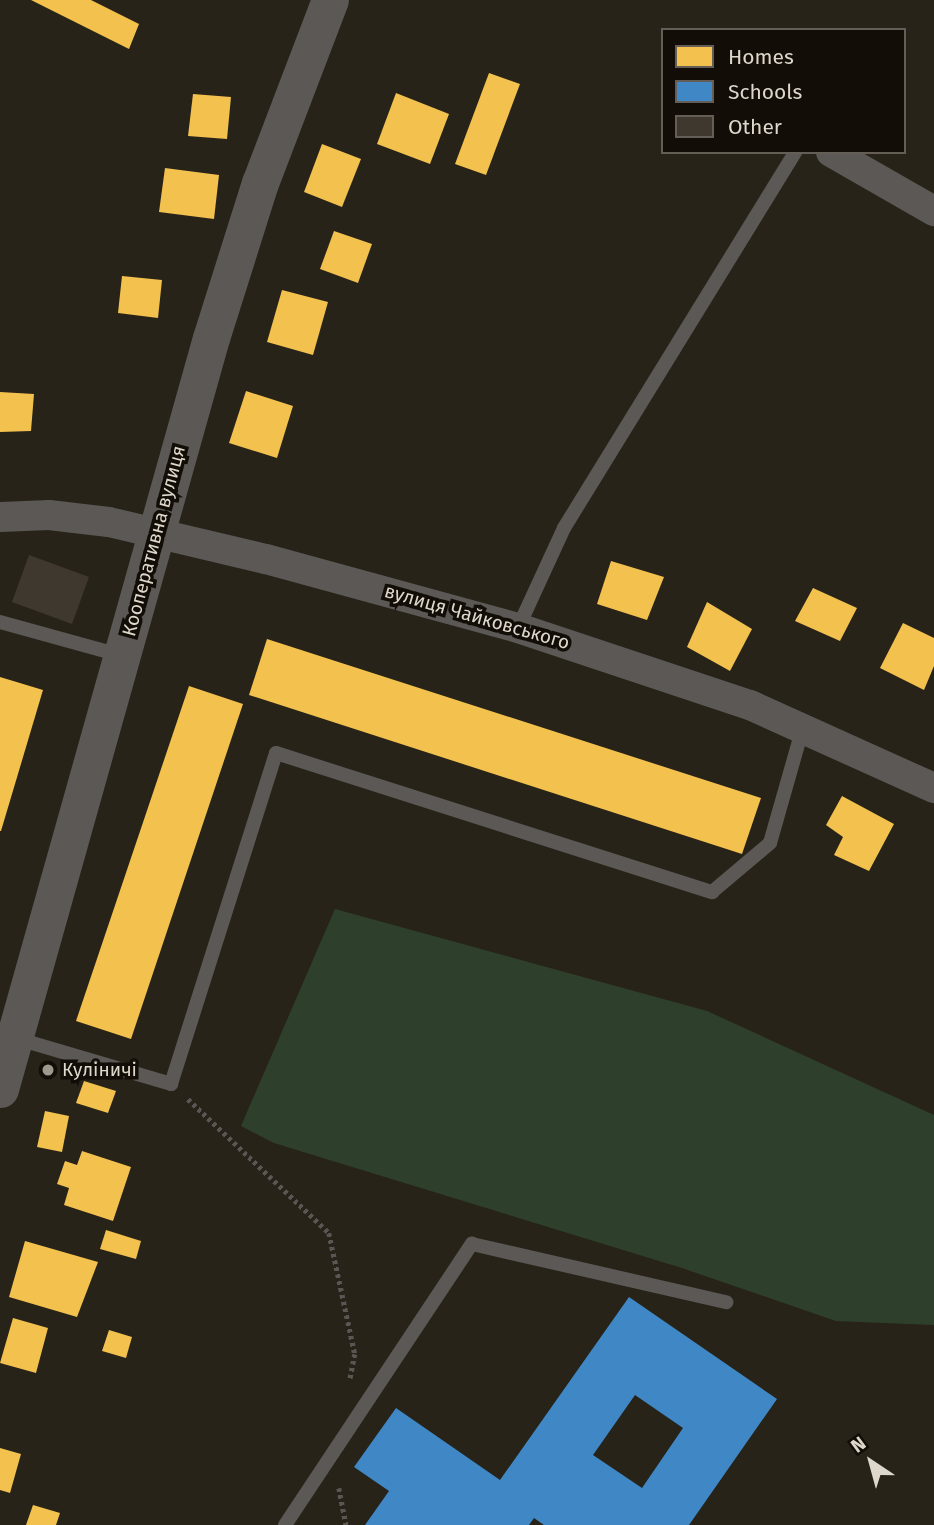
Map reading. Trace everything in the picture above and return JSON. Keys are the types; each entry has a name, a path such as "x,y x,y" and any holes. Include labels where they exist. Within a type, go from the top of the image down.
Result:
{"street":[{"name":"Кооперативна вулиця","path":"0,1089 232,272 330,0"},
{"path":"834,154 934,211"},
{"name":"вулиця Чайковського","path":"0,517 49,514 157,533 518,628 634,664 803,727 934,788"}],"lane":[{"path":"518,628 570,517 794,154"},
{"path":"0,622 122,656"},
{"path":"14,1037 171,1083 276,753 712,892 770,843 803,727"},
{"path":"285,1525 472,1244 726,1302"}],"path":[{"path":"171,1083 329,1233 355,1354 347,1394"},
{"path":"335,1448 346,1525"}],"green space":[{"path":"335,909 707,1011 934,1115 934,1325 836,1321 682,1268 274,1143 241,1126"}],"building: Homes":[{"path":"31,0 91,0 139,24 129,49"},
{"path":"489,73 520,84 486,175 455,164"},
{"path":"396,93 449,114 430,164 377,144"},
{"path":"193,94 231,97 227,139 188,136"},
{"path":"322,144 361,159 342,207 304,192"},
{"path":"165,168 219,175 214,219 159,212"},
{"path":"334,231 372,244 358,283 320,269"},
{"path":"122,276 162,280 158,318 118,313"},
{"path":"282,290 328,302 313,355 267,342"},
{"path":"246,391 293,406 277,458 229,443"},
{"path":"0,392 34,394 31,431 0,432"},
{"path":"611,561 664,577 647,620 597,604"},
{"path":"813,588 857,608 840,641 795,621"},
{"path":"707,602 752,629 730,671 687,647"},
{"path":"903,623 934,638 934,666 924,690 880,668"},
{"path":"267,639 761,798 742,854 249,695"},
{"path":"0,677 43,690 1,831 0,831"},
{"path":"189,686 243,704 131,1039 76,1021"},
{"path":"842,796 894,824 869,871 834,855 843,837 826,825"},
{"path":"84,1081 116,1091 108,1113 76,1103"},
{"path":"45,1111 69,1116 62,1152 37,1147"},
{"path":"82,1151 131,1167 113,1221 64,1205 69,1188 57,1184 65,1161 77,1165"},
{"path":"106,1230 141,1241 136,1259 100,1249"},
{"path":"25,1241 98,1262 77,1317 9,1297"},
{"path":"13,1318 48,1328 36,1373 0,1363"},
{"path":"109,1330 132,1337 126,1358 102,1351"},
{"path":"0,1448 21,1454 10,1493 0,1490"},
{"path":"33,1505 60,1513 56,1525 26,1525"}],"building: Schools":[{"path":"629,1297 777,1399 689,1525 544,1525 534,1518 529,1525 365,1525 389,1491 354,1467 396,1408 500,1480","holes":["635,1395 683,1428 642,1488 593,1455"]}],"building: Other":[{"path":"29,555 89,577 72,624 12,602"}],"place":[{"name":"Куліничі","path":"48,1070"}]}
